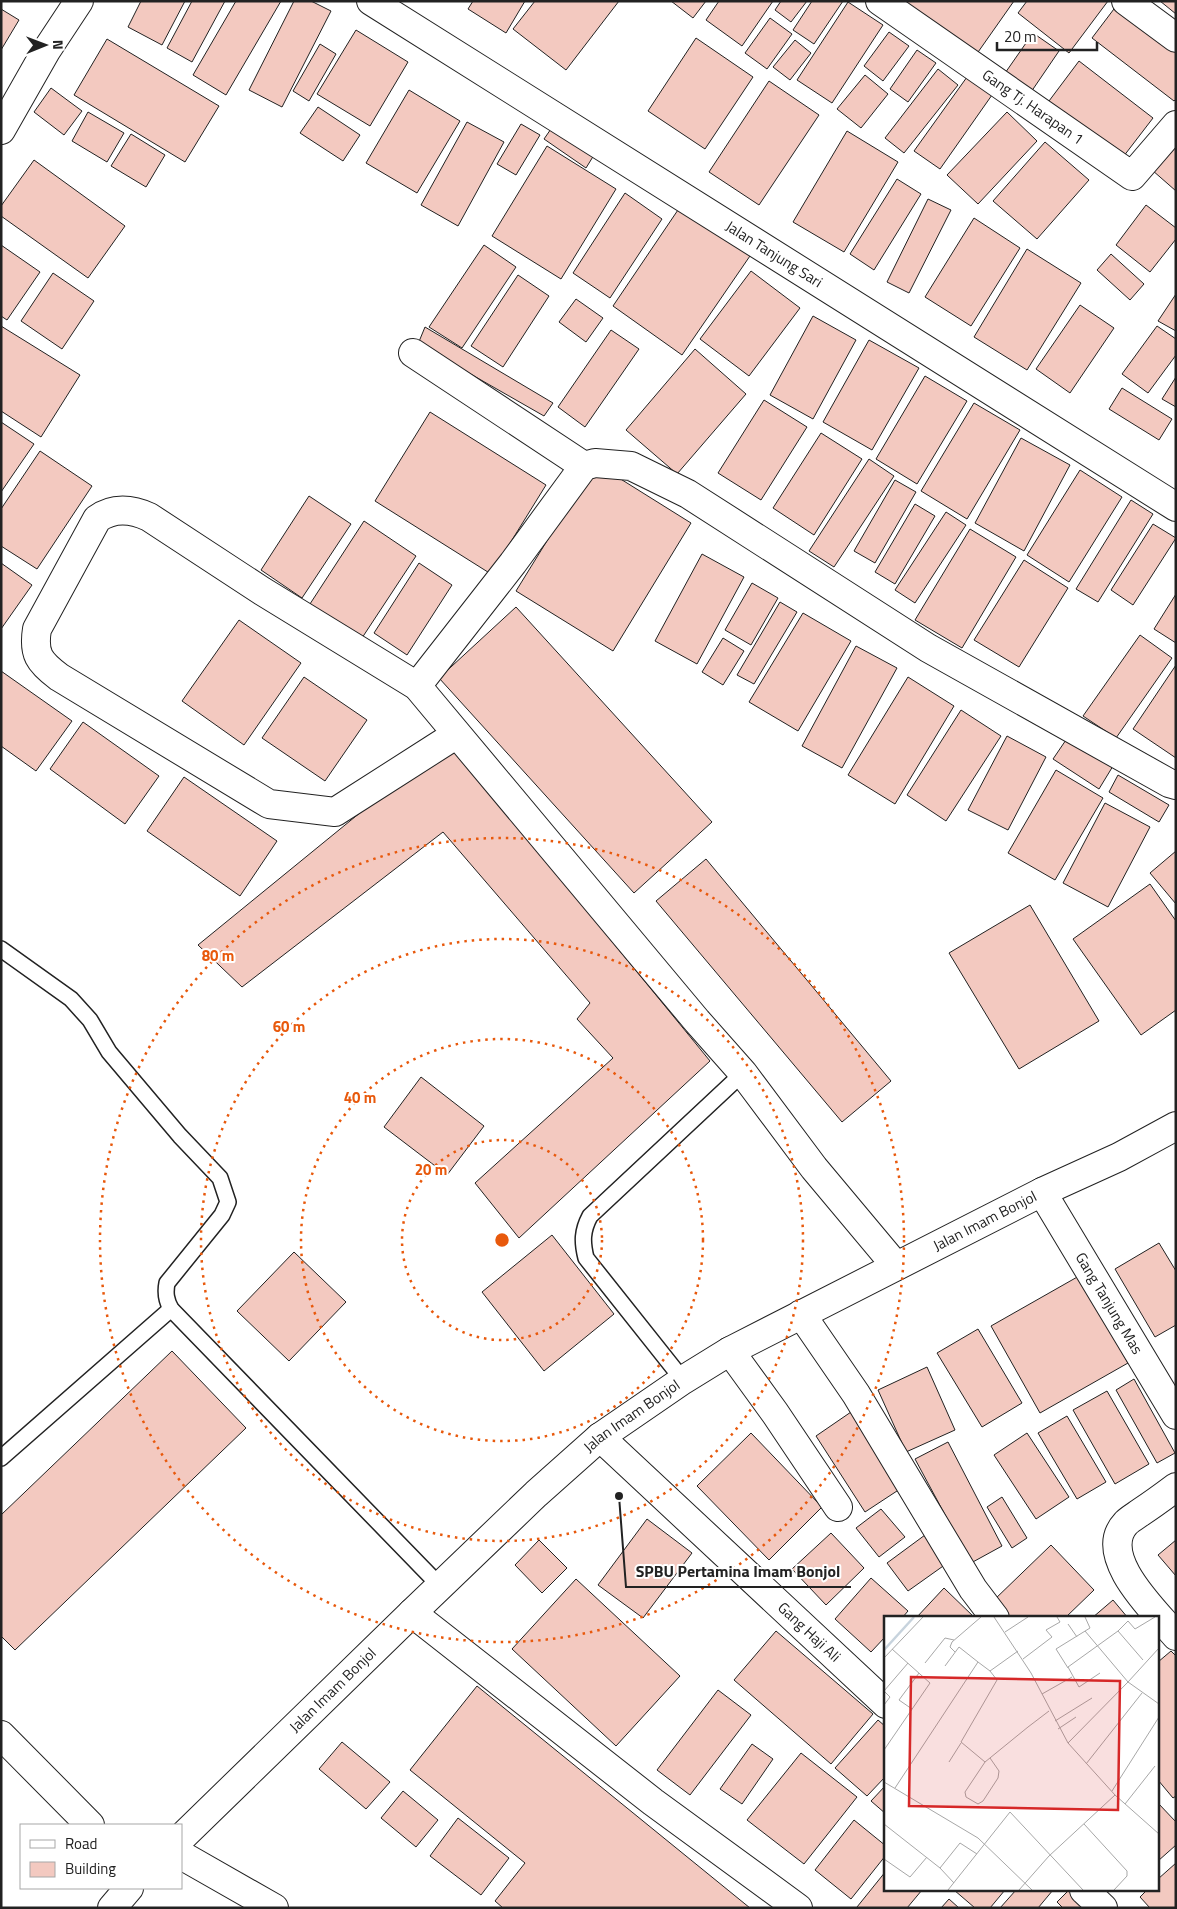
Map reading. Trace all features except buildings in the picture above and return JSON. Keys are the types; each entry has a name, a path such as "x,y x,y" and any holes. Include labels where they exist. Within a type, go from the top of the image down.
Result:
{"street":[{"path":"1,130 46,51 79,1"},
{"name":"Jalan Tanjung Sari","path":"371,1 1176,508"},
{"path":"1126,1 1176,38"},
{"name":"Gang Tj. Harapan 1","path":"890,4 1132,176 1176,125"},
{"path":"414,353 584,466"},
{"path":"417,686 513,563 584,466 595,463 632,466 688,494 928,648 1169,783 1176,785"},
{"path":"457,734 335,812 269,804 59,677 45,666 37,654 35,642 37,629 97,519 111,512 136,511 149,517 262,591 417,686 697,1021 743,1073 814,1168 896,1266"},
{"name":"Jalan Imam Bonjol","path":"182,1837 536,1494 600,1437 683,1380 730,1351 1042,1192 1120,1157 1176,1126"},
{"name":"Gang Tanjung Mas","path":"1042,1192 1176,1415"},
{"path":"801,1314 856,1394 973,1589 993,1616"},
{"path":"730,1351 838,1506"},
{"name":"Gang Haji Ali","path":"600,1437 884,1702"},
{"path":"1159,1616 1129,1580 1122,1568 1118,1549 1119,1535 1125,1523 1176,1488"},
{"path":"412,1613 653,1802 798,1908"},
{"path":"1160,1617 1176,1636"},
{"path":"1,1735 89,1824"},
{"path":"182,1856 274,1908"},
{"path":"112,1908 128,1889"},
{"path":"1086,1892 1103,1908"}],"lane":[{"path":"1,949 71,999 90,1020 109,1052 180,1136 220,1178 228,1202 222,1215 167,1283 167,1302 171,1309 440,1586"},
{"path":"683,1380 586,1258 582,1243 584,1229 590,1216 743,1073"},
{"path":"1,1458 171,1309"}],"place":[{"name":"SPBU Pertamina Imam Bonjol","path":"619,1496"}]}
